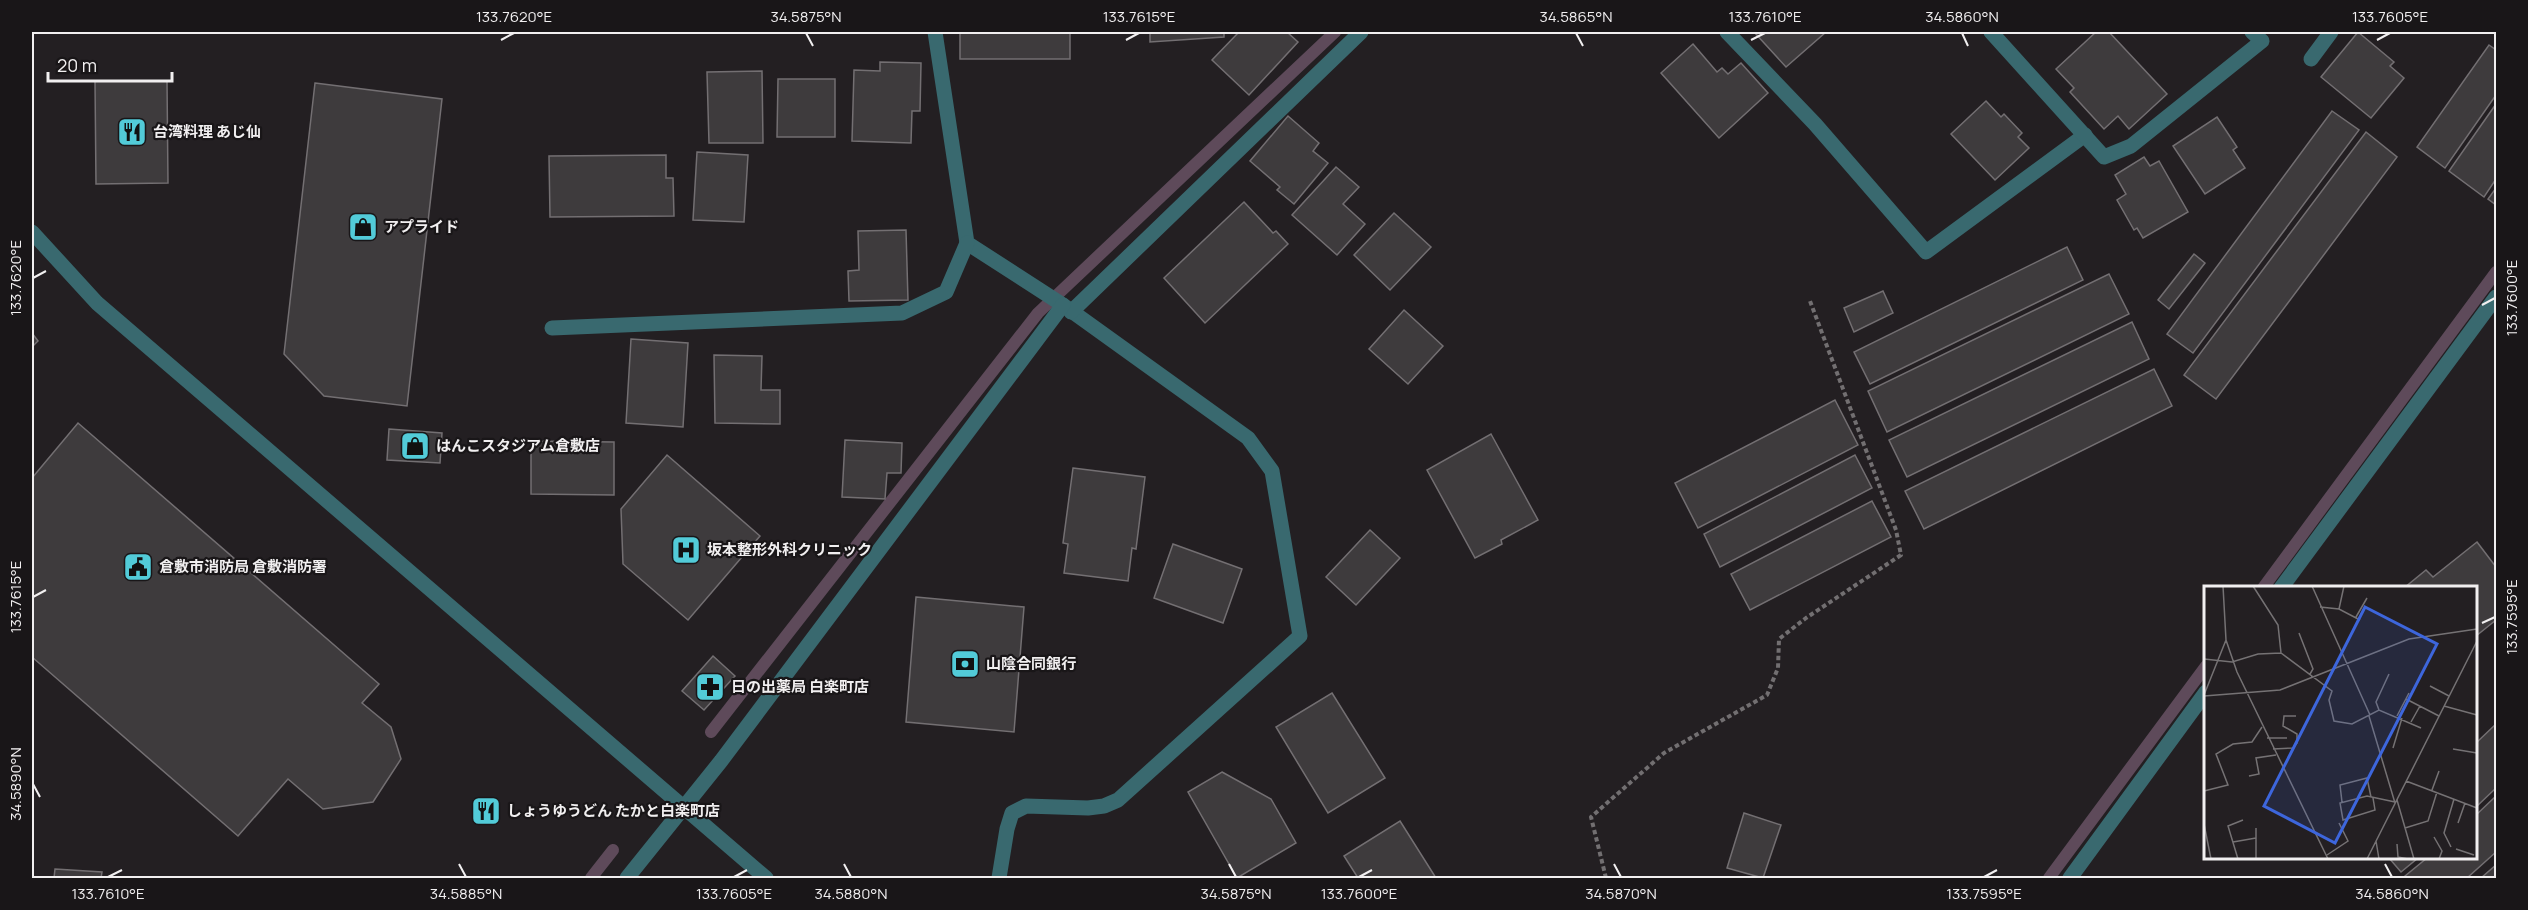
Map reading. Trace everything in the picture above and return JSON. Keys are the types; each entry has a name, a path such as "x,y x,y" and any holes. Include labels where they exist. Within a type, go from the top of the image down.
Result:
{"street":[{"path":"552,328 902,313 946,292 967,243 935,32"},
{"path":"627,879 684,809 1064,307 1361,32"},
{"path":"1727,32 1815,124 1926,252 2085,135"},
{"path":"1991,32 2103,157 2132,146 2262,41 2252,32"},
{"path":"2311,59 2331,32"},
{"path":"32,231 98,303 766,879"},
{"path":"967,243 1064,307 1248,438 1272,471 1300,636 1118,800 1104,806 1088,808 1026,806 1012,813 1007,829 999,879"},
{"path":"2282,586 2496,297"},
{"path":"2070,879 2204,693"}],"path":[{"path":"1606,879 1591,817 1664,753 1767,695 1778,668 1779,639 1806,618 1902,555 1896,530 1810,301"}],"building":[{"path":"960,32 1070,32 1070,59 960,59"},
{"path":"1150,32 1224,32 1224,37 1150,42"},
{"path":"1239,32 1287,32 1298,42 1249,95 1212,60"},
{"path":"1754,32 1826,32 1786,67"},
{"path":"2096,32 2109,32 2167,94 2129,129 2118,116 2104,129 2070,92 2074,88 2056,69"},
{"path":"2358,32 2394,62 2390,66 2404,78 2371,118 2321,77"},
{"path":"1693,44 1717,72 1722,68 1728,74 1741,63 1768,93 1719,138 1661,73"},
{"path":"2489,45 2496,50 2496,95 2445,168 2417,147"},
{"path":"880,62 921,63 920,111 912,111 911,143 852,141 854,70 880,71"},
{"path":"762,71 763,143 709,143 707,72"},
{"path":"778,79 835,79 835,137 777,137"},
{"name":"台湾料理 あじ仙","path":"95,81 167,81 168,183 96,184"},
{"name":"アプライド","path":"315,83 442,99 407,406 324,396 284,354"},
{"path":"1986,101 2001,117 2004,114 2022,133 2018,137 2029,148 1995,180 1951,134"},
{"path":"2496,104 2496,179 2484,197 2449,171"},
{"path":"2332,111 2359,130 2193,353 2167,334"},
{"path":"1288,116 1319,143 1313,151 1328,163 1294,204 1277,190 1280,187 1250,161"},
{"path":"2217,117 2237,147 2233,150 2245,168 2205,194 2173,146"},
{"path":"2366,132 2397,157 2216,399 2184,375"},
{"path":"697,152 748,155 744,222 693,220"},
{"path":"666,155 666,178 673,178 674,216 550,217 549,156"},
{"path":"2144,157 2150,166 2159,161 2188,212 2143,238 2137,228 2134,230 2117,200 2126,194 2115,175"},
{"path":"1336,167 1359,187 1343,204 1365,224 1337,255 1292,215"},
{"path":"2496,188 2496,205 2488,199"},
{"path":"1244,202 1273,233 1276,231 1288,244 1205,323 1164,278"},
{"path":"1394,213 1431,247 1390,290 1354,255"},
{"path":"906,230 908,300 849,301 848,271 859,270 858,231"},
{"path":"2067,247 2083,280 1870,384 1854,352"},
{"path":"2194,254 2205,263 2169,309 2158,300"},
{"path":"2109,274 2129,314 1887,432 1868,391"},
{"path":"1883,291 1893,313 1854,332 1844,308"},
{"path":"1404,310 1443,346 1408,384 1369,349"},
{"path":"2132,322 2149,359 1907,477 1889,440"},
{"path":"32,333 38,341 32,347"},
{"path":"631,339 688,343 683,427 626,423"},
{"path":"714,355 762,356 761,390 780,390 780,424 715,423"},
{"path":"2154,369 2172,406 1924,529 1905,491"},
{"path":"1835,400 1858,445 1698,528 1675,483"},
{"name":"倉敷市消防局 倉敷消防署","path":"78,423 379,684 362,703 391,727 401,759 373,802 323,809 288,779 238,836 32,657 32,478"},
{"name":"はんこスタジアム倉敷店","path":"389,429 442,433 440,463 387,460"},
{"path":"1491,434 1538,520 1501,540 1502,544 1475,558 1427,470"},
{"path":"845,440 902,443 901,473 887,473 885,499 842,497"},
{"path":"531,441 614,442 614,495 531,494"},
{"name":"坂本整形外科クリニック","path":"667,455 760,536 688,620 623,564 621,509"},
{"path":"1855,455 1872,488 1720,567 1704,534"},
{"path":"1073,468 1145,477 1136,549 1132,548 1128,581 1064,573 1068,544 1063,543"},
{"path":"1872,501 1891,537 1750,610 1731,574"},
{"path":"1370,530 1400,558 1356,605 1326,577"},
{"path":"2477,542 2496,567 2496,620 2477,635 2477,586 2406,586 2426,570 2433,577"},
{"path":"1173,544 1242,569 1223,623 1154,598"},
{"name":"山陰合同銀行","path":"916,597 1024,607 1014,732 906,722"},
{"path":"713,656 735,676 704,710 682,691"},
{"path":"1332,693 1385,778 1328,813 1276,727"},
{"path":"2496,724 2496,788 2477,806 2477,742"},
{"path":"1222,772 1271,799 1296,843 1237,878 1188,792"},
{"path":"2496,796 2496,852 2467,878 2407,878 2405,876 2426,859 2477,859 2477,814"},
{"path":"1744,813 1781,825 1763,878 1727,868"},
{"path":"1400,821 1436,878 1358,878 1344,856"},
{"path":"2390,859 2417,859 2401,872"},
{"path":"2496,865 2496,878 2481,878"},
{"path":"55,869 102,872 101,878 54,878"}],"waterway":[{"path":"711,732 1038,313 1335,32"},
{"path":"2264,586 2496,272"},
{"path":"2049,878 2204,669"},
{"path":"591,878 613,850"}],"place":[{"name":"台湾料理 あじ仙","path":"132,132"},
{"name":"アプライド","path":"363,227"},
{"name":"はんこスタジアム倉敷店","path":"415,446"},
{"name":"坂本整形外科クリニック","path":"686,550"},
{"name":"倉敷市消防局 倉敷消防署","path":"138,567"},
{"name":"山陰合同銀行","path":"965,664"},
{"name":"日の出薬局 白楽町店","path":"710,687"},
{"name":"しょうゆうどん たかと白楽町店","path":"486,811"}]}
